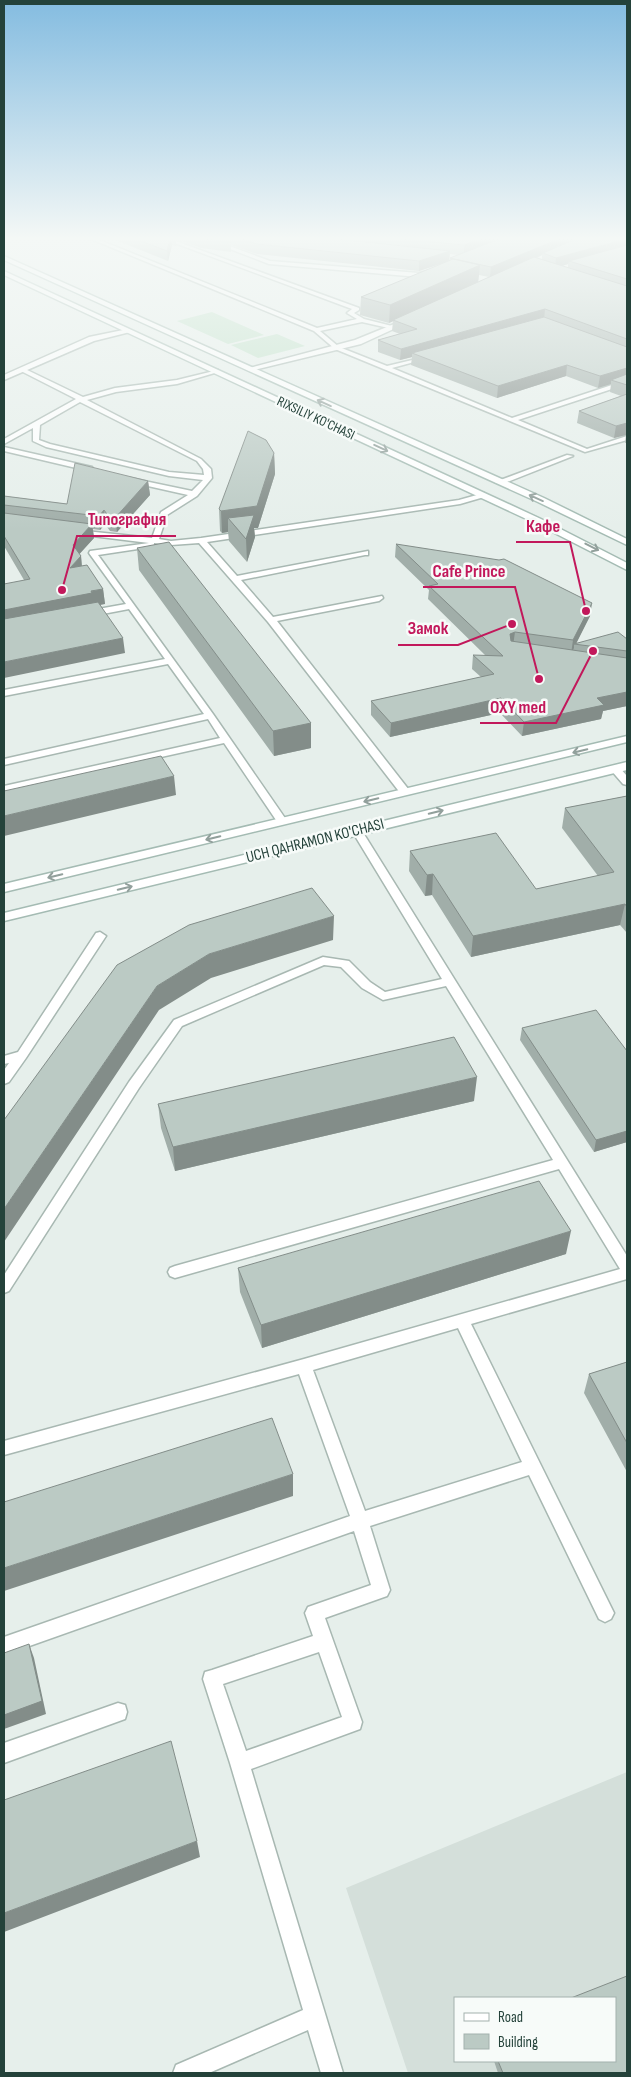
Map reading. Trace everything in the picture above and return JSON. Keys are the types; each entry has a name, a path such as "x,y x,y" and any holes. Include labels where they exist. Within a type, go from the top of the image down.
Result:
{"main road":[{"path":"4,378 92,339 106,336"},
{"name":"RIXSILIY KO'CHASI","path":"139,336 481,494 627,567"},
{"name":"RIXSILIY KO'CHASI","path":"177,336 500,482 627,542"},
{"path":"250,369 337,348 372,336"},
{"path":"547,526 570,526 577,521 574,516"},
{"name":"UCH QAHRAMON KO'CHASI","path":"4,888 627,739"},
{"name":"UCH QAHRAMON KO'CHASI","path":"4,917 621,767"},
{"path":"137,856 149,882"}],"lane":[{"path":"323,336 337,348 587,451 627,438"},
{"path":"387,368 433,356"},
{"path":"23,370 199,460 207,469 208,478 194,494 164,514 155,541"},
{"path":"4,442 81,400 115,390 177,382 216,371"},
{"path":"512,420 627,382"},
{"path":"37,425 36,441 48,446 169,474 208,478"},
{"path":"4,449 99,472"},
{"path":"500,482 569,456"},
{"path":"127,478 194,494"},
{"path":"282,821 210,716 93,553 201,540 460,502 481,494"},
{"path":"70,531 171,543"},
{"path":"201,540 271,620 405,792"},
{"path":"235,578 365,553"},
{"path":"271,620 379,598"},
{"path":"81,615 130,606"},
{"path":"4,693 170,661"},
{"path":"4,762 210,716"},
{"path":"4,789 226,740"},
{"path":"621,767 627,782"},
{"path":"357,831 627,1268"},
{"path":"4,1079 22,1055 100,936"},
{"path":"4,1287 134,1085 178,1024 323,961 346,964 366,985 383,996 450,981"},
{"path":"4,1060 22,1055"},
{"path":"175,1272 562,1163"},
{"path":"4,1448 304,1366 627,1273"},
{"path":"462,1321 605,1613"},
{"path":"240,1763 353,1722 314,1613 381,1590 360,1521 304,1366"},
{"path":"4,1646 360,1521 533,1466"},
{"path":"324,1641 212,1679 240,1763 332,2073"},
{"path":"4,1753 118,1712"},
{"path":"184,2073 315,2016"}],"shaded area":[{"path":"627,1772 627,2073 408,2073 346,1888"}],"green space":[{"path":"210,336 260,336 228,344"},
{"path":"269,336 281,336 305,346 258,358 231,345"}],"building":[{"path":"392,336 448,336 401,349 378,340"},
{"path":"475,336 596,336 627,347 627,368 600,376 567,365 498,386 412,353"},
{"path":"627,374 627,385 611,380"},
{"path":"627,394 627,423 616,426 579,411"},
{"path":"248,431 266,440 274,453 257,506 221,511 219,509"},
{"path":"75,463 148,481 115,518 109,517 104,510 99,516 4,505 4,496 67,504"},
{"path":"4,513 92,524 73,545 81,556 70,568 87,565 103,589 91,591 92,593 4,610 4,584 30,579 4,536"},
{"path":"254,515 246,539 228,518"},
{"path":"169,542 311,723 273,731 137,548"},
{"path":"396,544 499,560 504,559 592,603 573,640 515,632 510,634 511,641 627,658 627,692 597,698 604,705 524,722 501,698 391,723 371,701 494,674 473,655 503,656 429,586 438,584"},
{"path":"98,602 123,638 4,662 4,619"},
{"path":"618,632 627,639 627,651 574,644"},
{"path":"161,756 174,776 4,816 4,791"},
{"path":"627,796 627,907 625,904 473,936 433,874 427,875 410,851 496,833 536,889 614,872 565,808"},
{"path":"312,888 334,916 209,954 157,986 4,1209 4,1120 117,965 189,925"},
{"path":"596,1010 627,1051 627,1131 596,1140 522,1028"},
{"path":"454,1037 477,1077 173,1147 158,1104"},
{"path":"539,1181 571,1231 261,1325 238,1268"},
{"path":"627,1362 627,1443 589,1374"},
{"path":"272,1418 293,1474 4,1568 4,1502"},
{"path":"29,1644 42,1701 4,1715 4,1653"},
{"path":"171,1741 197,1841 4,1913 4,1800"},
{"path":"627,1976 627,2073 503,2073 498,2062 616,2062 616,1997 574,1997"}],"place":[{"name":"Типография","path":"62,590"},
{"name":"Кафе","path":"586,611"},
{"name":"Замок","path":"512,624"},
{"name":"OXY med","path":"593,651"},
{"name":"Cafe Prince","path":"539,679"}]}
